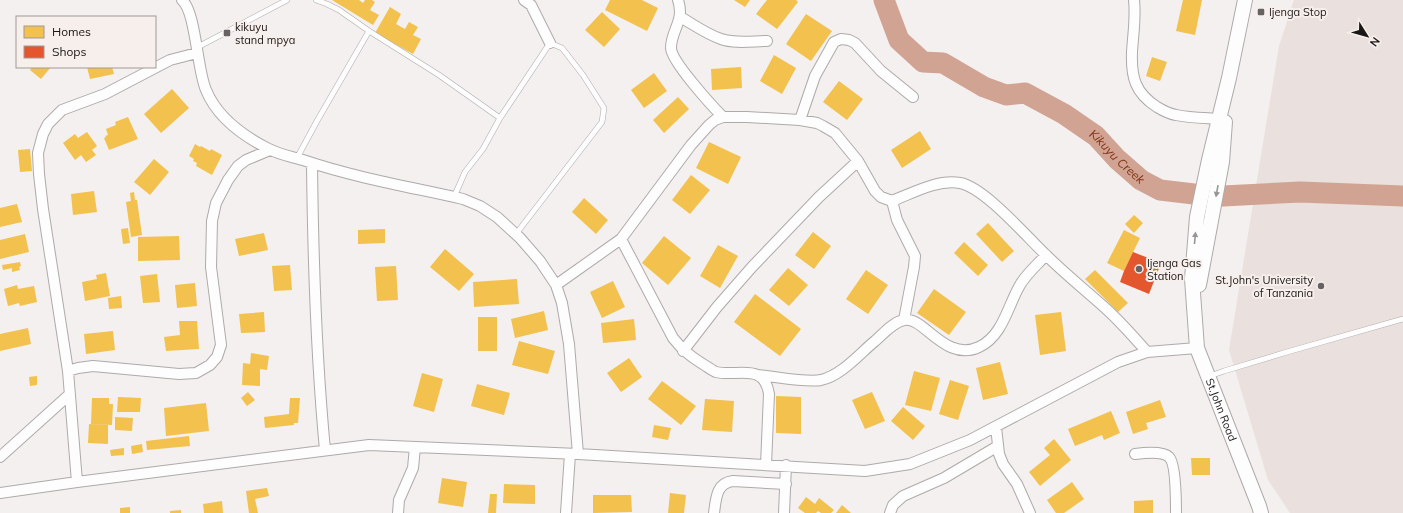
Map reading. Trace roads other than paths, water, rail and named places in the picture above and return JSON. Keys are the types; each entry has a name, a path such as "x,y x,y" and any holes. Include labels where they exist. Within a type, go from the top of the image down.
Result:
{"street":[{"path":"182,0 189,11 201,75 206,89 213,104 241,133 270,150 332,170 454,197 480,206 497,217 516,234 540,261 556,285 562,303 569,344 574,454 566,513"},
{"path":"524,0 531,4 550,43"},
{"path":"678,0 681,9 671,47 672,55 700,92 723,118"},
{"path":"1134,0 1135,9 1132,54 1133,74 1141,94 1161,110 1176,115 1219,119"},
{"path":"1215,161 1229,78 1245,0"},
{"path":"680,17 722,39 732,41 767,41"},
{"path":"800,120 815,76 834,42 841,39 849,40 854,43 881,71 913,97"},
{"path":"156,67 170,60 197,50"},
{"path":"77,482 68,371 43,209 38,153 43,134 48,124 62,110 105,94 155,68"},
{"path":"1193,304 1201,277 1212,220 1219,119 1229,78"},
{"path":"556,285 621,239 691,145 715,120 747,116 800,120 817,123 830,129 858,161 875,191 881,197 892,200 936,185 960,183 972,188 994,204 1046,255 1104,306 1130,332 1147,352"},
{"path":"68,371 93,366 179,374 196,373 210,365 217,357 221,345 211,267 212,221 216,203 228,180 238,166 246,160 270,150"},
{"path":"684,351 717,307 752,267 819,197 858,161"},
{"name":"St.John Road","path":"1215,161 1197,217 1192,278 1197,348 1261,513"},
{"path":"312,163 314,278 319,392 325,450"},
{"path":"892,200 897,220 915,256 904,320"},
{"path":"621,239 673,338 684,351 716,372 751,372 812,381 827,378 841,370 892,326 904,320 913,321 951,348 966,350 980,347 994,336 1028,273 1046,255"},
{"path":"0,493 369,445 786,465 865,471 910,464 970,440 1118,362 1147,352 1197,348"},
{"path":"757,374 766,384 769,394 766,465"},
{"path":"0,457 70,394"},
{"path":"996,426 999,454 1003,464 1017,484 1030,513"},
{"path":"890,513 893,505 904,496 944,478 998,446"},
{"path":"398,513 399,500 413,468 415,447"},
{"path":"1135,454 1163,454 1169,457 1172,462 1174,472 1176,513"},
{"path":"784,513 786,465"},
{"path":"714,513 715,500 722,484 726,482 733,481 786,484"}],"lane":[{"path":"197,50 286,0"},
{"path":"316,0 339,10 500,118"},
{"path":"297,158 369,31"},
{"path":"454,197 465,172 483,149 500,118 550,43 562,48 583,74 604,108 602,122 516,234"},
{"path":"1209,377 1259,360 1403,318"}],"waterway":[{"name":"Kikuyu Creek","path":"884,0 899,40 923,62 943,63 984,87 1006,95 1025,93 1064,114 1096,136 1117,159 1141,180 1160,190 1223,196 1300,192 1403,196"}],"place":[{"name":"Ijenga Stop","path":"1261,12"},
{"name":"kikuyu stand mpya","path":"227,33"},
{"name":"Ijenga Gas Station","path":"1139,269"},
{"name":"St.John's University of Tanzania","path":"1321,286"}]}
